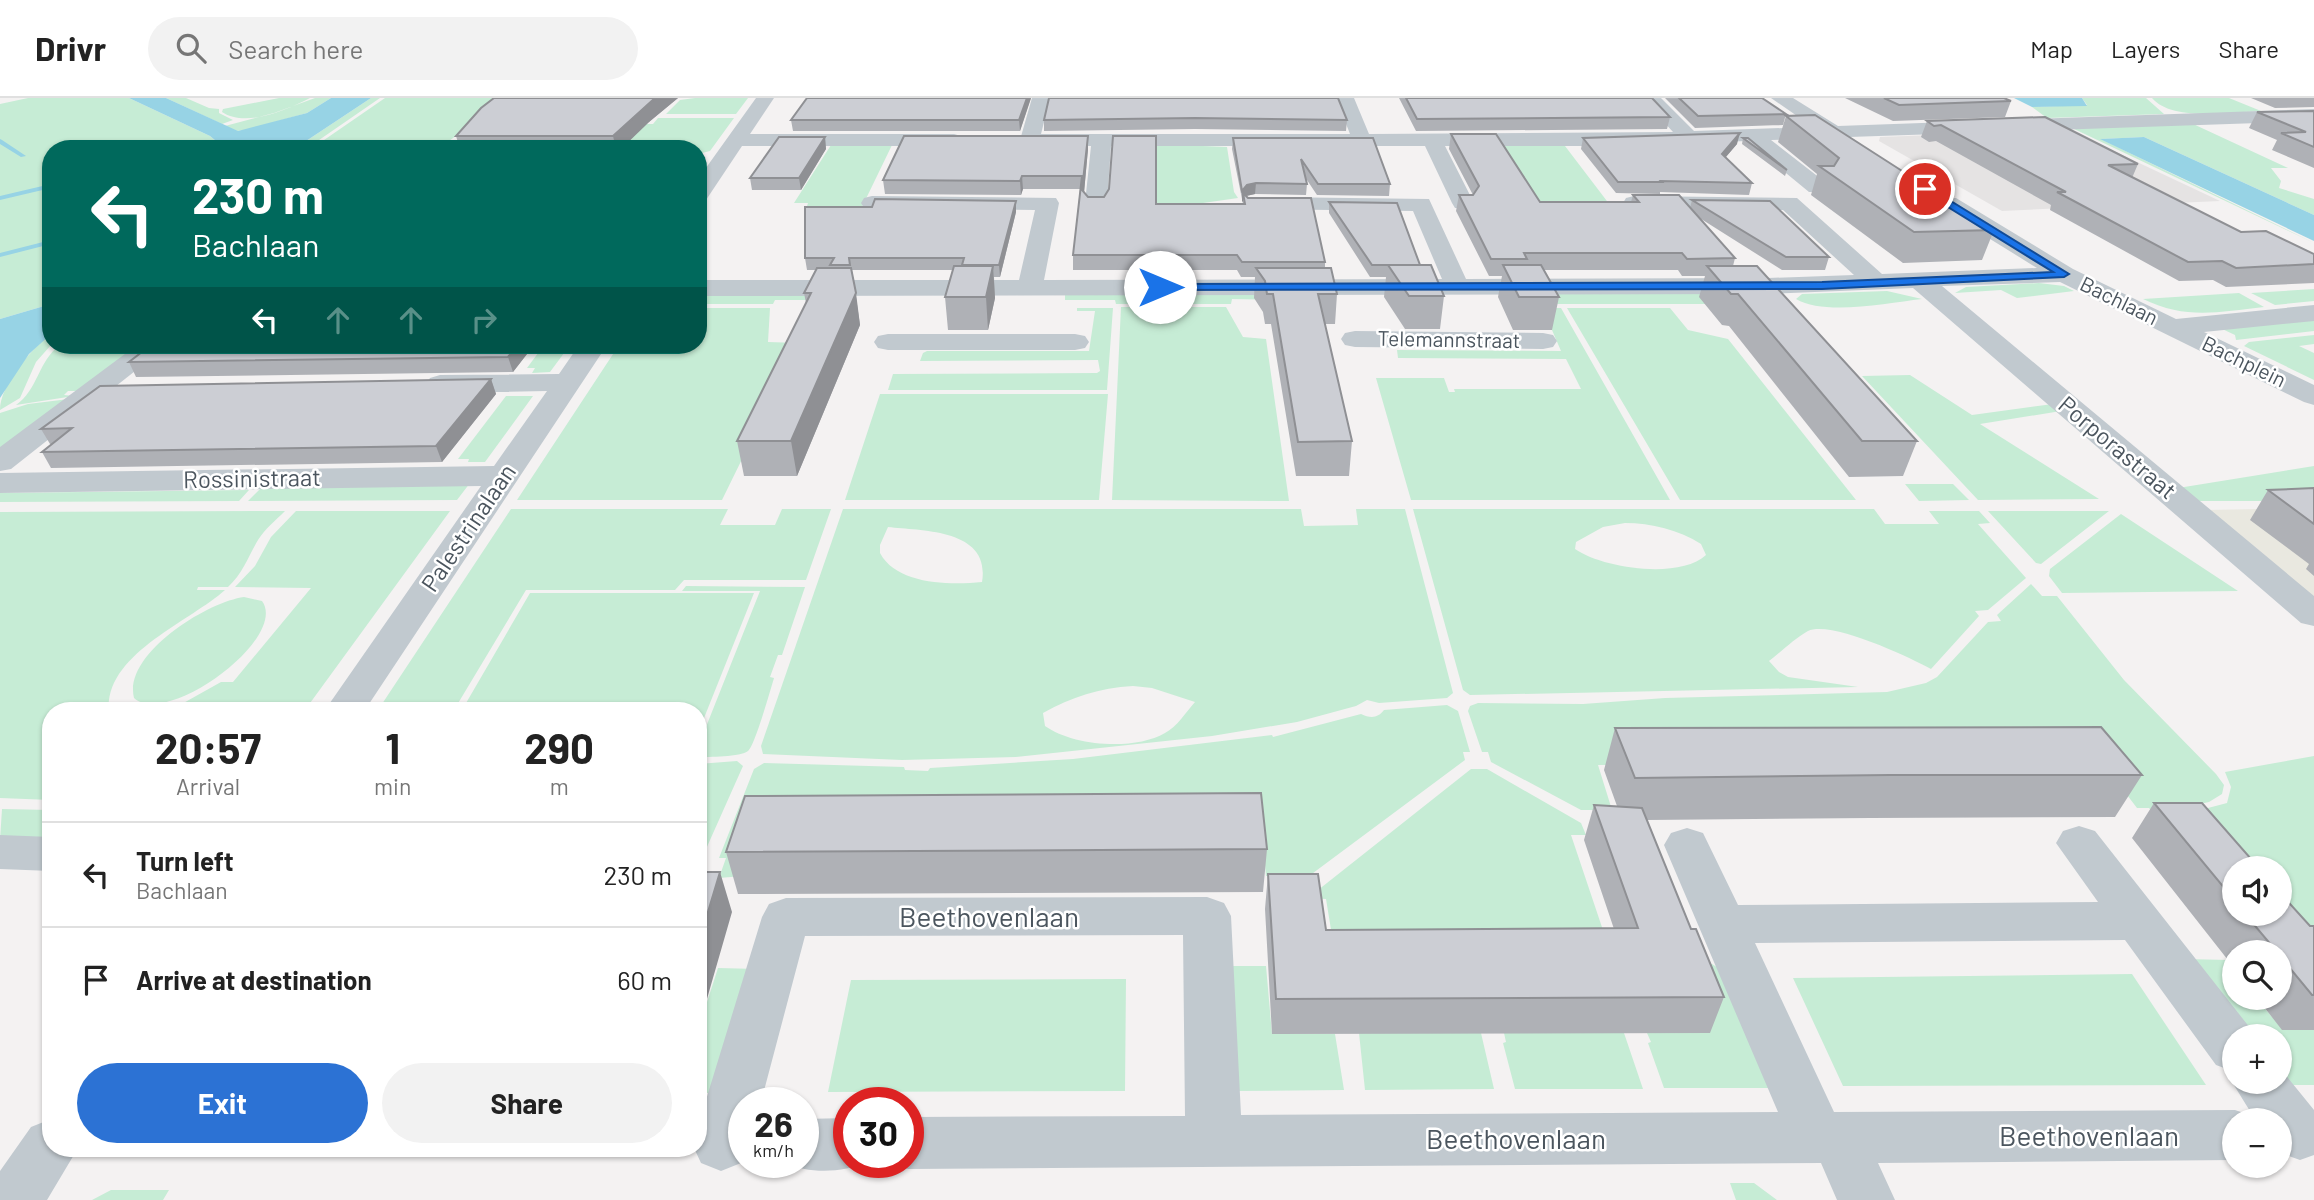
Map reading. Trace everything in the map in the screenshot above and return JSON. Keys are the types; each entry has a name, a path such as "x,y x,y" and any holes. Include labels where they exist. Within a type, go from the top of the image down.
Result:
{"street":[{"path":"707,182 765,98"},
{"path":"1041,98 1023,140 1689,138 2314,115"},
{"path":"1345,98 1362,140"},
{"path":"1651,98 1689,138"},
{"path":"1780,98 1868,153"},
{"path":"1753,136 1817,187"},
{"path":"737,140 977,140"},
{"path":"1096,203 1101,140"},
{"path":"1432,140 1463,203"},
{"name":"Bachlaan","path":"1925,189 2064,274 2173,327"},
{"path":"872,203 1048,203 1030,288"},
{"path":"1611,203 1789,203 1877,283"},
{"path":"1255,204 1421,204 1457,286"},
{"path":"707,288 1768,286 2064,274"},
{"name":"Porporastraat","path":"1920,281 2314,615"},
{"name":"Telemannstraat","path":"1343,286 1363,368"},
{"path":"1768,286 1786,306"},
{"path":"911,288 884,354 1075,342"},
{"path":"2173,327 2314,313"},
{"name":"Bachplein","path":"2173,327 2314,396"},
{"name":"Telemannstraat","path":"1355,339 1543,341"},
{"path":"0,462 141,354"},
{"name":"Palestrinalaan","path":"350,702 587,354"},
{"path":"415,384 568,382"},
{"path":"96,388 138,388"},
{"name":"Rossinistraat","path":"0,483 504,476"},
{"path":"2079,843 2222,1032"},
{"path":"1687,845 1721,924 1828,1137 1866,1200"},
{"path":"0,852 42,854"},
{"name":"Beethovenlaan","path":"721,1145 786,918 800,917 1207,916 1214,1139"},
{"path":"1721,924 2137,921"},
{"path":"2268,1094 2298,1135"},
{"name":"Beethovenlaan","path":"924,1143 2222,1135"},
{"path":"14,1200 43,1157"}],"shaded area":[{"path":"2069,130 2220,201 2002,211 1879,141 1880,137"},
{"path":"2314,508 2314,602 2205,510"}],"green space":[{"path":"28,98 129,98 215,140 42,140 42,307 0,319 0,104"},
{"path":"166,98 186,98 209,108 219,109 219,113 233,120 222,124"},
{"path":"279,98 310,98 290,108 254,118 222,112 223,109"},
{"path":"315,98 331,98 307,113 246,130 237,131 225,126 274,113"},
{"path":"371,98 380,98 319,140 308,140"},
{"path":"385,98 495,98 500,103 450,140 324,140"},
{"path":"748,98 736,114 666,114 680,100"},
{"path":"2082,98 2146,98 2164,114 2047,118 2032,107 2087,105"},
{"path":"2152,98 2229,98 2261,111 2188,113 2161,105"},
{"path":"658,118 734,118 707,152 707,140 629,140 645,124 653,124"},
{"path":"2191,123 2288,168 2271,168 2281,181 2279,188 2314,199 2314,215 2144,137 2101,139 2314,243 2070,127"},
{"path":"1155,144 1227,147 1234,192 1238,198 1203,203 1210,209 1156,205"},
{"path":"1491,144 1565,146 1613,209 1530,209"},
{"path":"831,145 892,145 861,209 806,209 808,203 794,203"},
{"path":"2039,283 2064,286 2074,291 2017,298 2001,290 1955,293 1966,287"},
{"path":"2314,289 2314,301 2275,305 2251,293"},
{"path":"707,291 839,291 835,300 775,300 773,304 707,304"},
{"path":"1065,291 1270,291 1280,300 1232,299 1231,304 1116,304 1115,300 1065,300"},
{"path":"1500,291 1703,291 1724,304 1553,304"},
{"path":"1887,291 1922,299 1839,308 1808,304 1796,299 1802,294"},
{"path":"2239,293 2264,307 2202,313 2174,310 2143,299"},
{"path":"1121,307 1226,307 1243,337 1266,339 1289,501 1112,500"},
{"path":"707,308 770,308 768,342 799,343 722,500 517,500 613,354 707,354"},
{"path":"1077,308 1113,308 1107,390 888,390 893,374 1097,373 1100,371 1098,360 920,361 923,353 927,351 1089,351 1095,311 1077,311"},
{"path":"1524,308 1561,308 1670,500 1411,500 1376,378 1444,378 1449,392 1455,392 1454,389 1581,389 1566,359 1398,358 1397,350 1561,351 1552,330"},
{"path":"1567,308 1670,308 1688,330 1728,339 1856,500 1680,500"},
{"path":"2314,316 2314,331 2236,340 2235,335 2218,327"},
{"path":"2314,335 2314,344 2299,346 2314,353 2314,380 2244,346 2249,342"},
{"path":"42,342 43,354 36,362 20,398 0,410 1,400 11,379"},
{"path":"51,354 129,354 80,391 68,391 64,395 74,396 16,405 29,392"},
{"path":"537,354 563,354 550,372 532,373 535,368 527,368"},
{"path":"1910,375 1972,415 2053,404 2061,411 1980,424 2099,499 1978,500 1862,376"},
{"path":"880,394 1108,394 1099,500 845,500"},
{"path":"506,396 533,396 485,462 458,459"},
{"path":"69,399 0,452 0,413 28,404"},
{"path":"2314,466 2314,501 2193,501 2178,488"},
{"path":"470,483 457,500 248,501 261,488"},
{"path":"1905,484 1953,484 1969,500 1919,501"},
{"path":"249,490 239,501 0,502 0,493"},
{"path":"511,509 728,509 720,525 775,525 782,509 831,509 806,580 684,580 675,590 526,590 459,702 383,702"},
{"path":"843,509 1301,509 1304,526 1358,525 1356,509 1405,509 1453,693 1447,698 1379,703 1367,700 1356,706 1297,722 1212,736 1016,757 902,760 763,754 761,746","holes":["888,527 935,532 965,542 976,552 982,565 982,582 940,583 911,577 899,571 888,564 880,553 880,545","1133,686 1152,688 1195,702 1169,730 1152,739 1137,742 1087,742 1057,733 1045,726 1043,713 1065,702 1097,691"]},
{"path":"1413,509 1874,509 1885,524 1939,524 1929,511 1979,511 1990,523 1978,524 2026,578 1988,610 1975,611 1979,616 1931,669 1870,641 1819,629 1803,634 1769,661 1788,677 1858,687 1470,695 1463,690","holes":["1635,523 1684,535 1701,544 1706,555 1694,563 1678,567 1640,569 1603,561 1575,549 1576,542 1603,527"]},
{"path":"285,511 261,536 228,587 198,587 197,590 225,590 135,656 121,672 111,690 110,702 42,702 42,800 0,798 0,512"},
{"path":"296,511 450,511 311,702 185,702 221,682 233,682 311,588 235,587 255,566 271,537"},
{"path":"1988,511 2109,511 2041,564 2036,563"},
{"path":"2121,514 2238,591 2062,593 2049,576 2050,569"},
{"path":"2031,584 2042,596 2057,596 2124,680 2216,774 2224,785 2222,794 2209,802 2154,814 2149,808 2137,808 2124,791 2094,791 2072,762 1598,765 1612,810 1581,810 1491,762 1488,752 1482,752 1468,711 1470,706 1478,703 1583,704 1665,698 1887,692 1926,683 1937,677 1988,622 2001,621 1997,615"},
{"path":"686,586 805,587 782,655 778,655 770,677 774,678 758,729 751,747 744,753 707,757 707,724 760,591 682,591"},
{"path":"530,593 754,593 707,710 707,702 467,702"},
{"path":"244,597 262,601 266,617 258,636 242,656 220,675 172,701 145,702 134,698 134,681 141,664 154,648 190,620 228,601"},
{"path":"1447,705 1458,711 1470,752 1463,752 1465,760 1305,879 1304,876 1266,876 1262,832 719,878 726,858 719,858 754,769 764,763 904,767 905,770 928,771 930,768 1073,759 1273,737 1361,714 1373,717 1384,710"},
{"path":"2314,756 2314,953 2290,926 2292,856 2222,858 2170,818 2227,803 2231,787 2225,772"},
{"path":"737,761 743,766 707,847 707,763"},
{"path":"1471,769 1487,769 1581,823 1586,835 1571,835 1613,960 1336,960 1326,899 1308,898"},
{"path":"2,809 42,810 42,842 0,840"},
{"path":"2184,959 2222,960 2222,1009"},
{"path":"1683,964 1712,964 1726,973 1775,1088 1664,1088 1647,1033 1709,1033"},
{"path":"1225,966 1266,966 1272,1034 1335,1034 1344,1090 1232,1091"},
{"path":"718,968 758,969 723,1093 707,1093 707,1002"},
{"path":"2132,974 2206,1085 1843,1086 1793,978"},
{"path":"1126,979 1125,1091 924,1092 924,1087 833,1087 833,1092 828,1092 851,980"},
{"path":"2223,1010 2266,1010 2278,1024 2234,1024"},
{"path":"2292,1030 2314,1030 2314,1085 2292,1085"},
{"path":"1359,1033 1481,1033 1494,1089 1365,1090"},
{"path":"1504,1033 1624,1033 1643,1089 1515,1089 1503,1043 1506,1042"},
{"path":"1730,1183 1754,1183 1777,1200 1736,1200"},
{"path":"111,1190 169,1190 163,1200 92,1200"}],"water":[{"path":"129,98 166,98 238,131 307,113 331,98 371,98 308,140 215,140"},
{"path":"2014,98 2082,98 2087,106 2032,107"},
{"path":"2144,137 2314,215 2314,241 2100,139"},
{"path":"42,307 42,342 29,354 0,398 0,319"}],"building":[{"path":"494,98 655,98 613,136 456,136 481,108"},
{"path":"807,98 1027,98 1019,120 791,120"},
{"path":"1049,98 1338,98 1347,120 1044,120"},
{"path":"1406,98 1652,98 1670,117 1417,119"},
{"path":"1679,98 1762,98 1786,114 1698,116"},
{"path":"1884,98 2004,98 2011,101 1899,105"},
{"path":"2314,111 2314,147 2281,133 2306,132 2257,112"},
{"path":"1815,115 1994,230 1914,232 1819,166 1834,166 1839,158 1786,116"},
{"path":"2045,117 2138,164 2108,165 2241,232 2266,231 2314,254 2314,264 2236,268 2222,261 2188,262 2057,192 2066,192 1941,125 1934,126 1927,121"},
{"path":"1740,133 1722,154 1752,183 1618,182 1583,138"},
{"path":"1451,134 1496,134 1540,202 1639,202 1633,195 1679,195 1735,258 1687,259 1682,253 1524,253 1527,259 1491,259 1459,195 1473,195 1479,186"},
{"path":"904,136 1088,136 1082,190 1088,197 1104,197 1109,189 1113,136 1156,136 1156,204 1245,204 1243,193 1248,198 1311,198 1325,262 1242,262 1237,255 1073,255 1082,176 1022,176 1020,181 883,180"},
{"path":"779,137 825,137 799,178 750,178"},
{"path":"1233,138 1373,138 1390,184 1318,184 1301,159 1307,184 1256,183 1247,185 1242,191"},
{"path":"1743,138 1748,138 1787,170"},
{"path":"875,199 1016,201 999,265 962,265 964,258 849,258 850,265 830,265 834,258 805,258 805,207 872,207"},
{"path":"1692,200 1770,201 1829,257 1786,257"},
{"path":"1329,202 1397,203 1420,265 1372,265"},
{"path":"1388,265 1431,265 1444,296 1409,296"},
{"path":"1503,265 1541,265 1559,297 1519,297"},
{"path":"954,266 993,266 986,297 945,297"},
{"path":"1707,266 1757,266 1917,441 1862,441 1738,294 1731,294"},
{"path":"817,268 851,268 856,293 791,441 737,441 811,293 804,293"},
{"path":"1256,268 1331,268 1337,294 1318,294 1352,441 1298,442 1273,294 1267,294 1265,281"},
{"path":"139,354 510,354 508,357 129,362"},
{"path":"491,379 436,446 42,452 72,428 41,429 100,386"},
{"path":"2314,488 2314,524 2268,490"},
{"path":"2101,727 2142,775 1635,778 1615,728"},
{"path":"1261,793 1267,849 726,852 745,796"},
{"path":"2154,803 2202,803 2248,856 2222,856 2222,885"},
{"path":"1594,805 1642,808 1691,929 1696,929 1724,997 1276,999 1268,874 1318,874 1326,930 1638,928"},
{"path":"707,872 720,872 707,915"},
{"path":"2292,906 2310,926 2314,926 2314,995 2292,971 2292,940 2267,940 2255,926 2292,926"}],"waterway":[{"path":"0,141 23,156"},
{"path":"0,198 42,188"},
{"path":"0,255 42,244"}],"route":[{"path":"1160,287 1768,286 2064,274 1925,189"}]}
